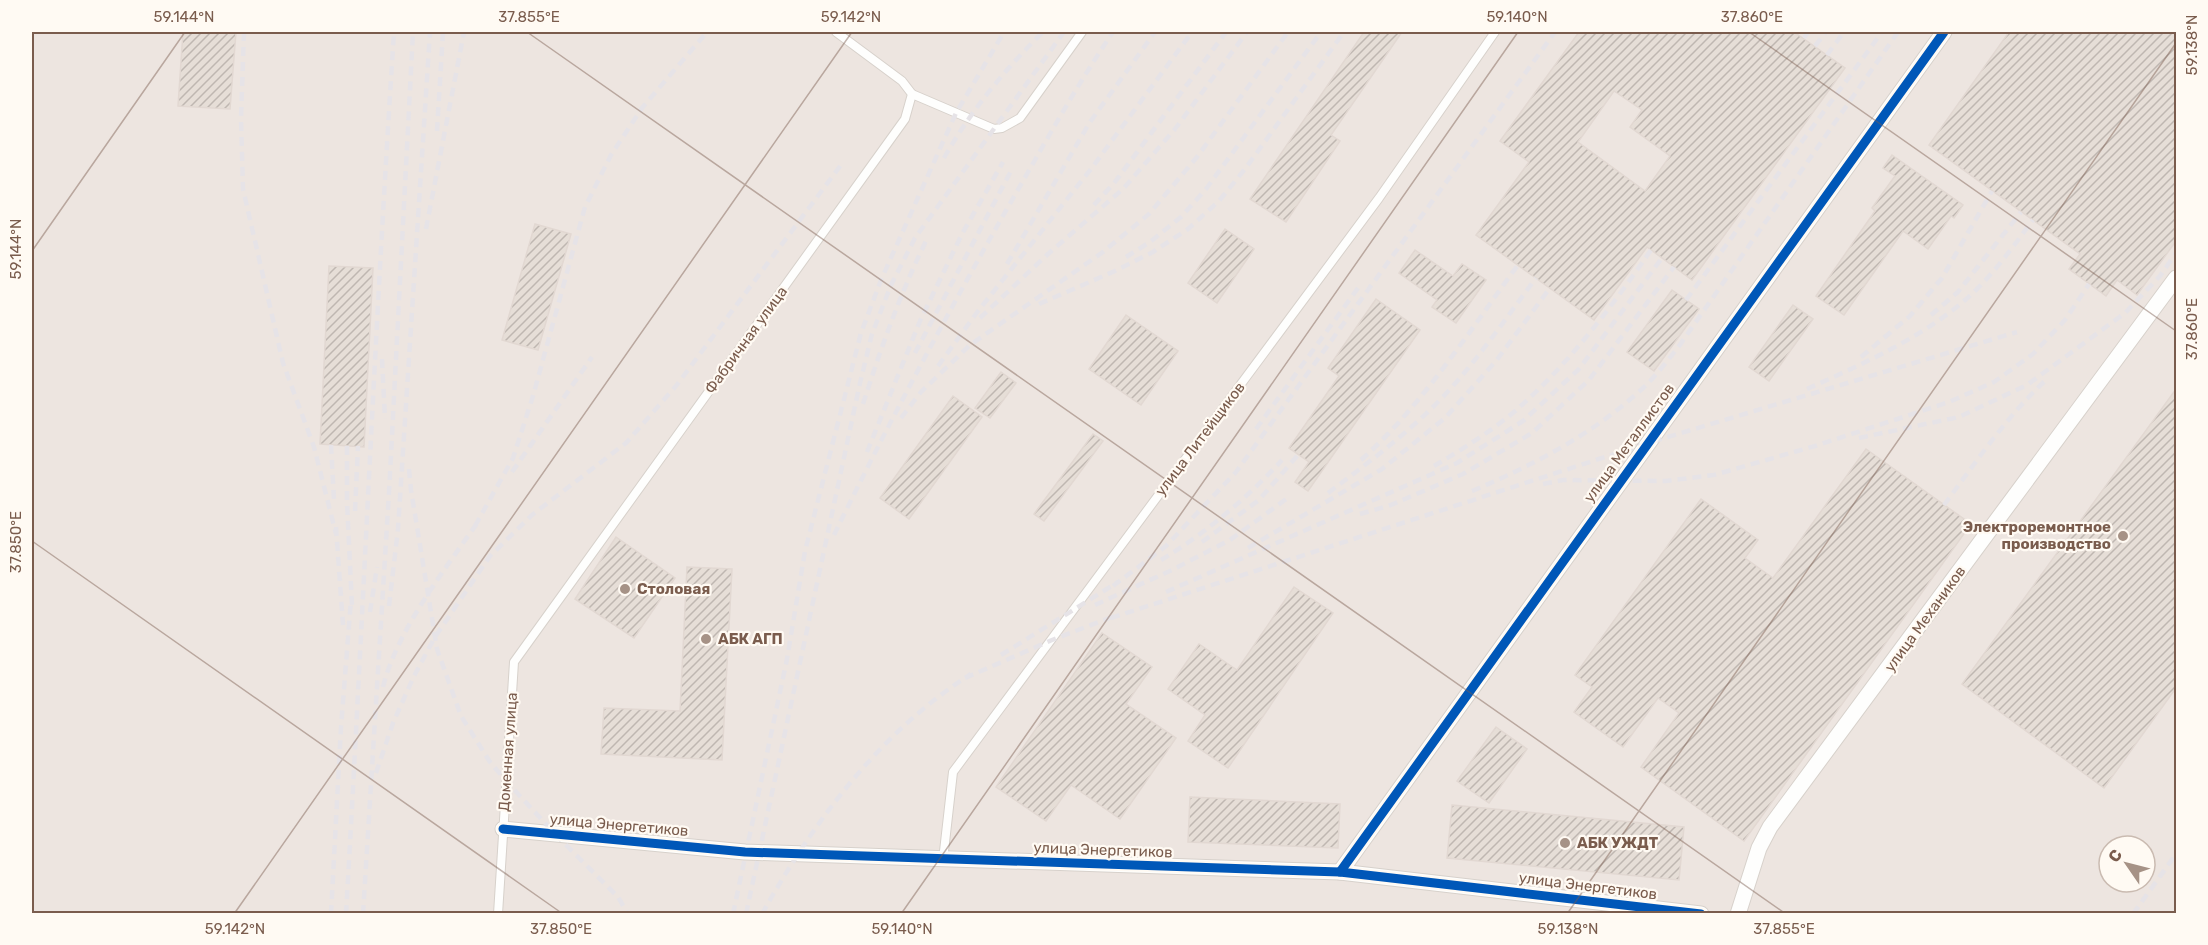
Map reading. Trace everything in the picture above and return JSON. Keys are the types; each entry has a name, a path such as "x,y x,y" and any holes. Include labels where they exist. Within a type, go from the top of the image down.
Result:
{"street":[{"name":"улица Металлистов","path":"1340,872 1944,32"},
{"name":"улица Механиков","path":"1738,914 1759,848 1770,827 2176,278"},
{"name":"улица Энергетиков","path":"503,829 745,852 1340,872 1701,914"}],"lane":[{"path":"836,32 902,81 912,94 994,129 1002,128 1020,118 1082,32"},
{"name":"улица Литейщиков","path":"943,860 954,772 1379,198 1495,32"},
{"name":"Фабричная улица","path":"514,662 905,120 912,94"},
{"name":"Доменная улица","path":"498,914 514,662"}],"shaded area":[{"path":"32,32 2176,32 2176,913 32,913"}],"building":[{"path":"183,32 236,32 230,109 178,106"},
{"path":"1364,32 1402,32 1331,135 1340,141 1286,222 1250,199"},
{"path":"1579,32 1794,32 1845,68 1692,280 1647,247 1594,320 1476,235 1529,162 1500,141","holes":["1614,91 1642,110 1630,127 1670,156 1645,191 1578,142"]},
{"path":"2009,32 2176,32 2176,241 2137,295 2117,280 2106,296 2069,269 2080,254 1929,145"},
{"path":"1892,155 1963,205 1954,218 1951,216 1928,249 1903,231 1844,315 1816,296 1875,211 1872,208 1895,176 1883,168"},
{"path":"535,224 571,234 538,350 502,340"},
{"path":"1225,229 1254,249 1217,303 1188,283"},
{"path":"1415,250 1453,276 1462,264 1486,280 1456,323 1432,307 1437,300 1399,273"},
{"path":"329,266 373,268 364,447 320,444"},
{"path":"1672,290 1699,309 1654,371 1627,352"},
{"path":"1376,299 1420,330 1308,491 1295,482 1309,462 1289,448 1339,376 1328,368"},
{"path":"1793,305 1813,319 1769,381 1749,367"},
{"path":"1126,315 1178,351 1141,405 1089,369"},
{"path":"1001,372 1016,383 990,418 975,408"},
{"name":"Электроремонтное производство","path":"2176,389 2176,688 2104,788 1962,684"},
{"path":"953,396 982,417 909,519 880,498"},
{"path":"1093,434 1103,441 1044,521 1034,514"},
{"path":"1866,449 1971,524 1744,841 1641,767 1679,713 1658,698 1623,747 1574,712 1592,687 1575,675 1701,499 1758,540 1745,558 1773,578"},
{"name":"Столовая","path":"616,537 675,578 634,638 575,599"},
{"name":"АБК АГП","path":"687,567 732,569 722,760 601,754 604,708 680,711"},
{"path":"1294,587 1333,613 1228,768 1188,741 1205,715 1168,689 1199,644 1237,670"},
{"path":"1102,633 1152,667 1126,704 1176,738 1120,819 1071,785 1046,821 996,787"},
{"path":"1496,727 1527,749 1489,803 1457,781"},
{"path":"1190,797 1340,804 1338,848 1188,842"},
{"name":"АБК УЖДТ","path":"1452,805 1684,827 1679,880 1447,858"}],"railway":[{"path":"244,32 241,118 243,189 283,363 314,447 336,534"},
{"path":"346,914 394,32"},
{"path":"363,914 389,493 413,32"},
{"path":"389,606 398,529 430,32"},
{"path":"437,131 443,32"},
{"path":"426,229 464,32"},
{"path":"475,526 513,458 533,396 585,207 611,155 642,108 707,32"},
{"path":"733,914 787,659 805,551 861,333 881,280 956,113 1004,32"},
{"path":"944,158 965,124 989,92 1043,32"},
{"path":"746,914 872,334 891,285 915,238 1064,32"},
{"path":"834,535 963,288 1059,118 1113,32"},
{"path":"1007,264 1090,122 1155,32"},
{"path":"938,366 978,311 1091,169 1192,32"},
{"path":"1094,205 1115,182 1226,32"},
{"path":"980,318 1048,254 1123,189 1175,129 1247,32"},
{"path":"901,418 921,392 970,345 1103,252 1149,214 1197,157 1288,32"},
{"path":"1126,257 1150,242 1181,217 1206,189 1321,32"},
{"path":"1039,304 1153,252 1188,229 1219,201 1245,169 1344,32"},
{"path":"1113,586 1166,546 1236,472 1555,32"},
{"path":"1804,38 1808,32"},
{"path":"1815,46 1826,32"},
{"path":"1827,55 1844,32"},
{"path":"1686,300 1882,32"},
{"path":"1472,491 1541,459 1584,433 1625,404 1653,378 1677,349 1898,32"},
{"path":"867,452 920,321 962,234 1003,162"},
{"path":"376,773 393,723 414,676 435,637 490,556 532,515 626,443 676,386 841,165"},
{"path":"915,353 1011,171"},
{"path":"1861,357 1910,316 1942,278 1992,191"},
{"path":"1931,315 1958,292 2021,212"},
{"path":"1807,389 1888,351 1946,315 1983,283 2033,220"},
{"path":"863,404 892,321 926,241"},
{"path":"1434,466 1495,427 1534,394 1588,335 1651,250"},
{"path":"1859,438 1959,417 2027,385 2125,313 2160,276 2176,253"},
{"path":"1166,592 1457,463 1523,421 1579,369 1662,258"},
{"path":"1361,460 1405,416 1425,392 1518,265"},
{"path":"1360,514 1391,505 1463,474 1532,433 1589,380 1674,267"},
{"path":"1328,493 1420,420 1460,378 1536,278"},
{"path":"1543,484 1563,480 1666,481 1714,475 1815,446 1949,402 1994,382 2033,354 2065,320 2089,284"},
{"path":"1256,429 1358,288"},
{"path":"1248,548 1382,469 1445,418 1496,361 1550,288"},
{"path":"1111,618 1648,443 2017,332"},
{"path":"512,472 592,357"},
{"path":"382,359 385,419"},
{"path":"1944,505 2005,424 2046,380"},
{"path":"331,445 334,500"},
{"path":"347,446 352,606"},
{"path":"355,511 358,446"},
{"path":"1202,542 1259,500 1298,455"},
{"path":"1161,560 1225,514 1282,460"},
{"path":"409,469 437,649 461,716 490,762 555,834 618,897 628,914"},
{"path":"1095,605 1172,570 1230,540 1289,497"},
{"path":"383,687 399,644 411,622 480,519"},
{"path":"336,527 343,625"},
{"path":"370,612 377,567"},
{"path":"1001,655 1118,582"},
{"path":"331,914 341,727 351,600"},
{"path":"965,678 1117,615"},
{"path":"762,914 804,845 852,781 907,723 971,674"},
{"path":"2133,914 2176,854"}],"cycle path":[{"path":"1340,872 1944,32"},
{"path":"503,829 745,852 1340,872 1701,914"}],"place":[{"name":"Электроремонтное производство","path":"2123,536"},
{"name":"Столовая","path":"625,589"},
{"name":"АБК АГП","path":"706,639"},
{"name":"АБК УЖДТ","path":"1565,843"}]}
